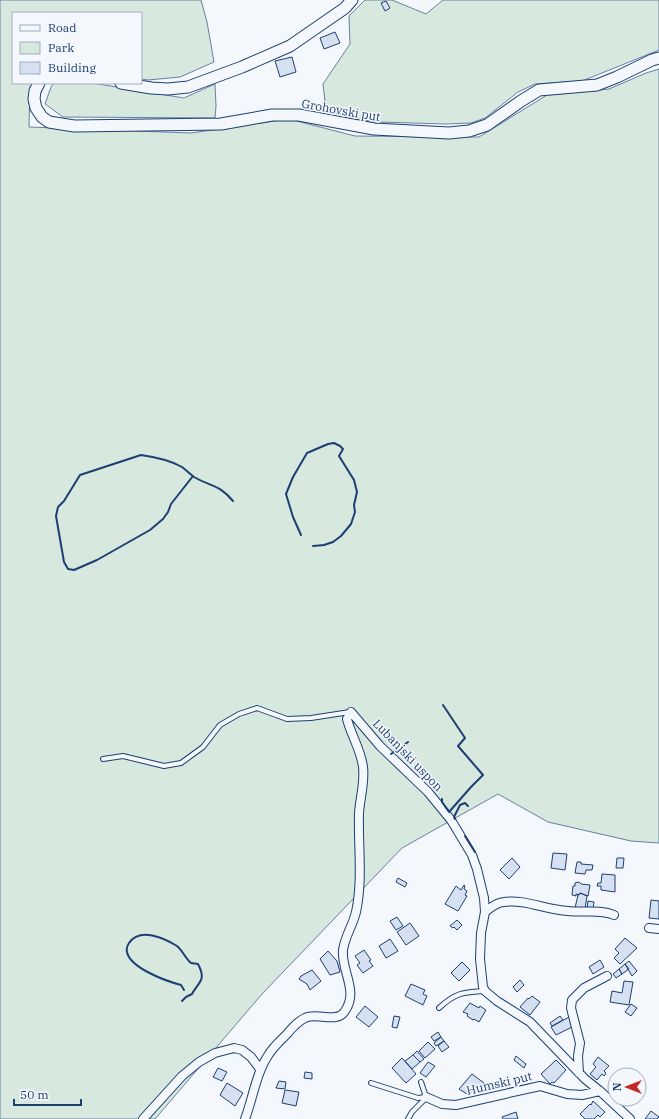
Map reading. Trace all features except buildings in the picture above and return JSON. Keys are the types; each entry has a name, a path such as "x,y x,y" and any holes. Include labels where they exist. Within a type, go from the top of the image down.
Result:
{"main road":[{"path":"128,84 168,89 188,86 242,66 290,46 345,8 352,0"},
{"name":"Grohovski put","path":"38,84 35,91 34,99 36,108 42,117 49,122 67,125 105,126 221,124 272,115 287,114 374,130 449,133 469,132 487,125 539,90 597,85 659,58"}],"street":[{"name":"Lubanjski uspon","path":"351,712 380,746 428,792 451,820 472,855 484,898 485,912 481,933 480,960 483,987 485,991"},
{"path":"245,1119 260,1069 269,1053 301,1020 313,1016 338,1016 344,1013 351,1000 351,992 343,955 347,933 356,914 358,900 360,852 359,812 363,789 364,770 362,759 347,719 351,712"},
{"path":"485,912 491,907 502,902 520,902 567,912 608,912 614,915"},
{"path":"649,928 659,929"},
{"path":"580,1073 578,1056 580,1043 571,1008 572,1000 584,988 607,976"},
{"path":"485,991 497,1001 530,1022 580,1073 630,1119"},
{"path":"143,1119 182,1076 199,1062 215,1053 234,1048 242,1050 251,1057 260,1069"},
{"name":"Humski put","path":"426,1097 442,1104 456,1105 540,1086 567,1094 582,1095 600,1091"}],"lane":[{"path":"103,759 123,756 164,766 182,763 203,747 220,725 240,714 257,708 287,719 311,718 351,712"},
{"path":"439,1008 448,999 460,994 485,991"},
{"path":"421,1082 426,1097"},
{"path":"372,1083 418,1098 426,1097"},
{"path":"408,1119 412,1112 426,1097"}],"green space":[{"path":"0,0 201,0 207,22 214,62 180,77 148,80 142,79 142,12 12,12 12,84 32,84 30,88 29,127 191,133 289,119 355,136 479,137 547,95 609,89 659,69 659,843 631,841 548,822 498,794 402,848 262,994 155,1119 0,1119"},
{"path":"365,0 392,0 426,14 443,0 659,0 659,50 582,81 535,84 518,92 485,118 471,123 446,124 379,122 354,119 326,110 323,84 350,44 349,16"},
{"path":"53,84 98,84 184,98 215,84 215,118 63,117 45,104"}],"wall":[{"path":"301,535 293,517 286,494 293,477 307,453 334,443 343,449 339,456 354,480 357,492 354,505 355,512 351,524 341,536 333,542 313,546"},
{"path":"193,476 171,504 163,519 150,530 97,560 74,570 68,569 64,562 56,516 58,507 64,501 80,475 141,455 172,462 185,469 192,476 194,477 200,480 223,491 233,501"},
{"path":"442,799 442,802 449,812 483,775 458,746 465,738 443,705"},
{"path":"391,754 408,742"},
{"path":"455,819 454,817 460,805 465,803 468,806"},
{"path":"465,836 475,852"},
{"path":"182,1001 192,994 201,981 202,974 198,964 191,963 177,946 159,937 146,935 139,936 134,938 129,943 127,952 135,963 150,973 181,985 184,990"}]}
